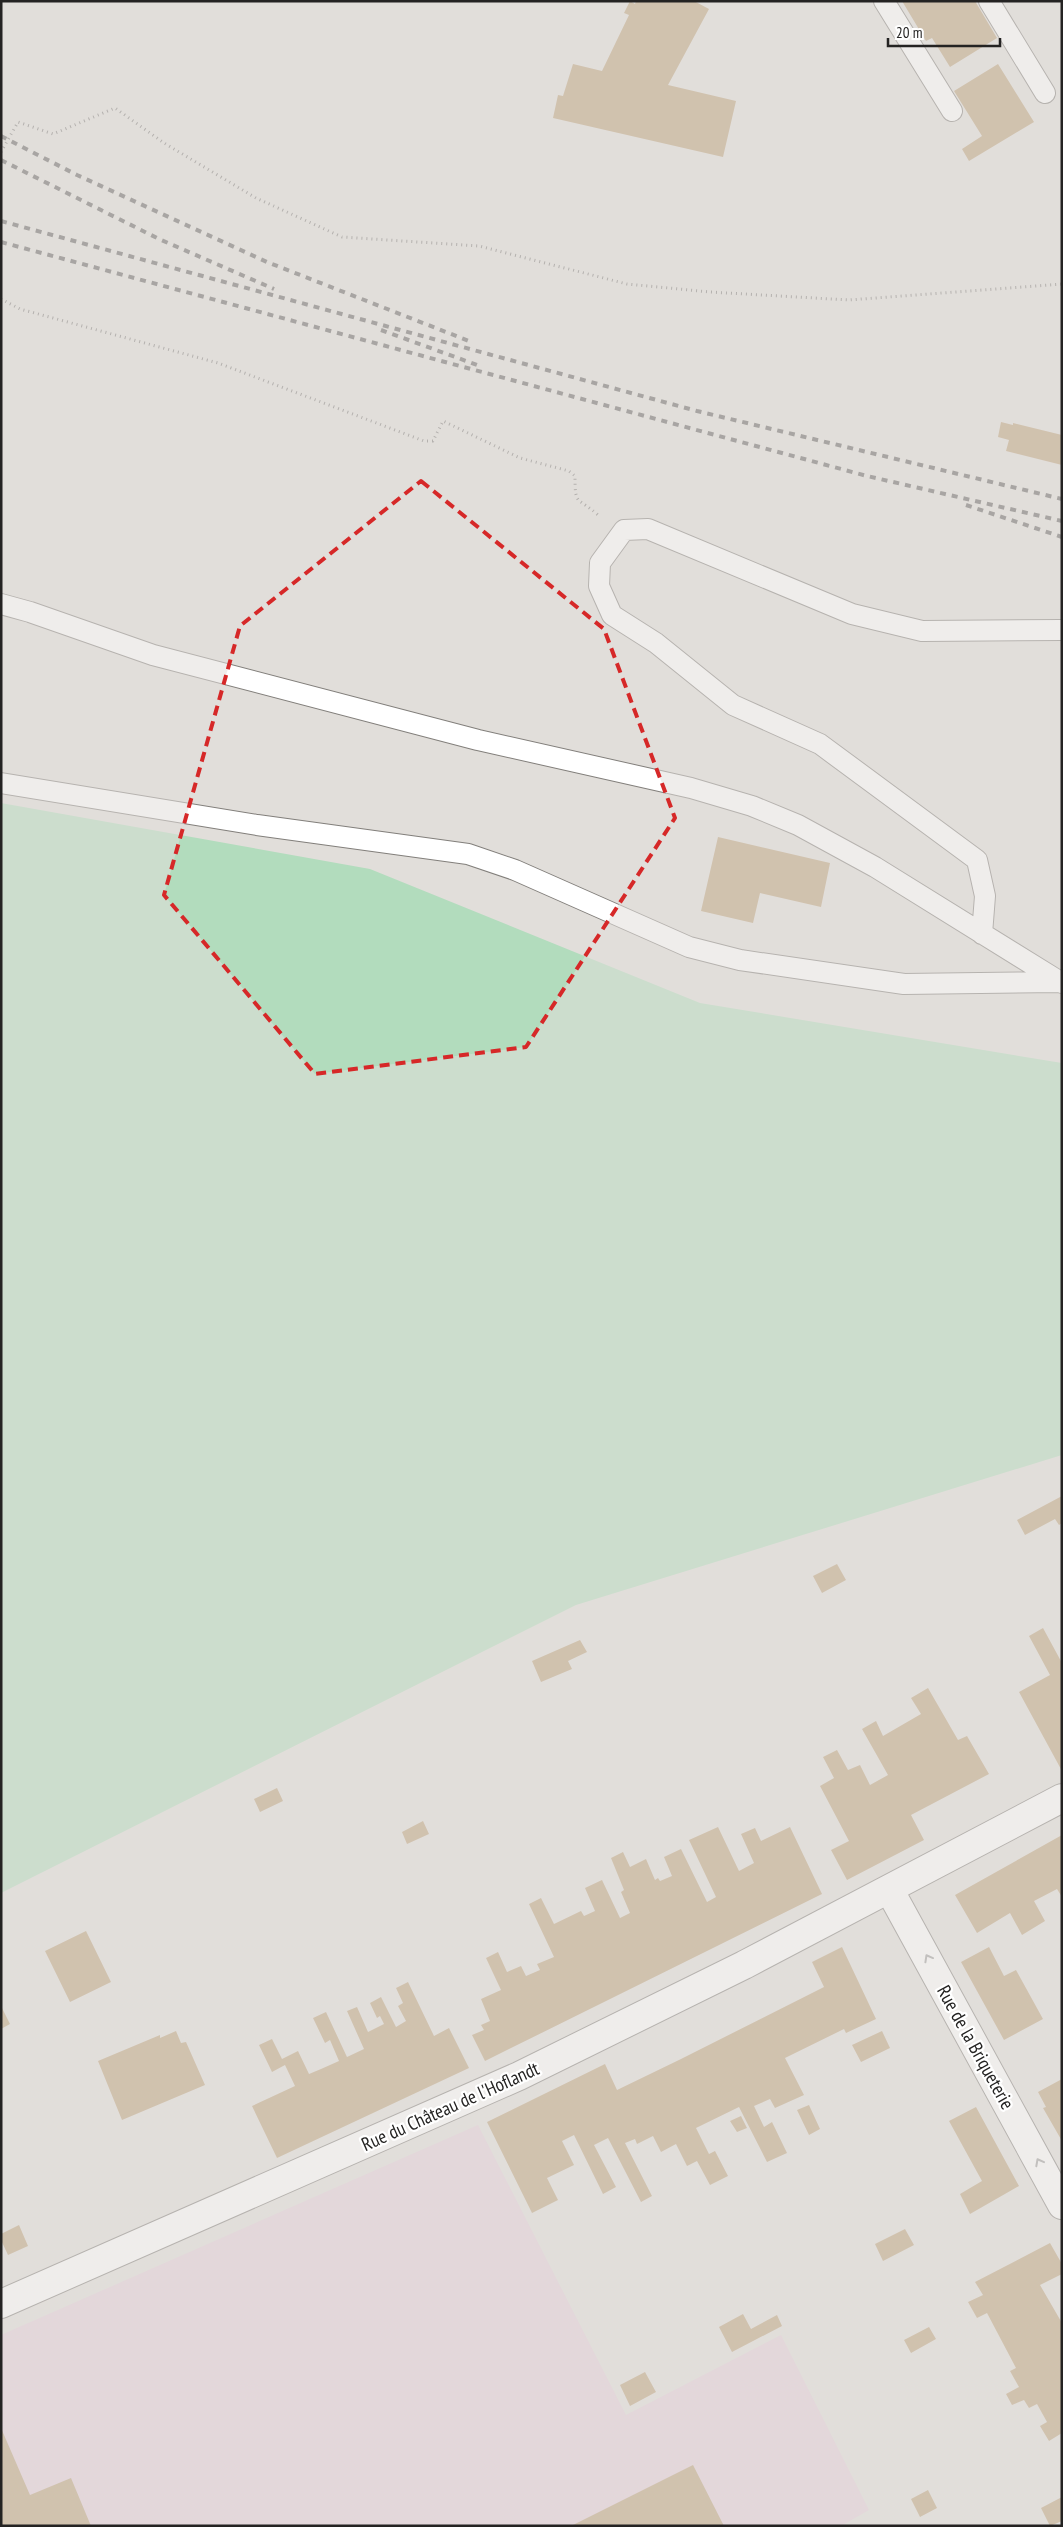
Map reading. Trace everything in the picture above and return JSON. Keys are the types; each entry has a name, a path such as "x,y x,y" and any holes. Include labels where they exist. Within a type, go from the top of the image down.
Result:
{"street":[{"name":"Rue du Château de l'Hoflandt","path":"1,2304 519,2076 735,1970 1062,1798"},
{"name":"Rue de la Briqueterie","path":"889,1889 1062,2205"}],"lane":[{"path":"884,1 952,111"},
{"path":"989,1 1045,93"},
{"path":"982,934 985,896 977,860 820,744 733,705 656,643 612,615 599,586 600,563 624,530 648,529 852,614 922,631 1062,630"},
{"path":"1,604 38,614 153,655 460,736 691,788 752,806 798,825 851,854 1060,982"},
{"path":"1,783 257,825 468,854 515,870 689,947 740,960 904,984 1060,982"}],"path":[{"path":"1,152 18,122 52,134 115,108 164,143 256,198 342,237 479,246 627,284 710,292 849,300 1062,284"},
{"path":"1,299 20,309 218,363 424,441 433,442 443,421 520,458 569,471 575,476 574,494 578,502 592,509 620,536"}],"highlighted area":[{"path":"421,481 604,629 675,818 526,1047 315,1074 164,895 240,626"}],"shaded area":[{"path":"478,2125 626,2415 781,2335 869,2510 841,2526 1,2526 1,2335"}],"green space":[{"path":"1,803 370,869 700,1003 1062,1063 1062,1455 576,1605 1,1893"}],"building":[{"path":"630,1 635,4 636,1 694,1 709,9 668,85 736,101 723,157 553,118 558,95 563,96 573,64 602,71 629,15 624,13"},
{"path":"902,1 975,1 997,38 950,67 932,38 926,41"},
{"path":"998,64 1034,122 969,161 962,149 982,136 954,91"},
{"path":"1001,422 1013,425 1013,423 1062,435 1062,465 1006,451 1009,440 998,437"},
{"path":"718,837 830,863 821,907 760,893 753,923 701,911"},
{"path":"1062,1496 1062,1523 1059,1525 1055,1519 1025,1535 1017,1520"},
{"path":"837,1564 846,1580 822,1593 813,1576"},
{"path":"1043,1628 1062,1663 1062,1771 1019,1692 1050,1675 1029,1636"},
{"path":"580,1640 587,1652 568,1661 572,1669 541,1682 532,1661"},
{"path":"928,1688 958,1740 967,1736 989,1774 911,1815 924,1840 847,1880 831,1850 849,1841 820,1786 834,1778 823,1757 837,1750 848,1770 860,1765 870,1785 888,1775 862,1729 876,1721 883,1736 921,1714 911,1698"},
{"path":"277,1788 283,1801 260,1812 254,1799"},
{"path":"423,1821 429,1834 407,1844 402,1832"},
{"path":"718,1827 739,1871 754,1863 741,1834 755,1828 761,1841 790,1827 822,1894 485,2061 472,2035 484,2030 481,2025 490,2021 481,1999 501,1990 486,1958 498,1952 507,1972 521,1966 526,1976 540,1970 537,1964 554,1957 529,1904 541,1898 554,1924 581,1911 584,1916 595,1911 585,1888 602,1880 620,1918 630,1913 621,1892 624,1890 611,1858 623,1852 630,1867 646,1859 655,1880 658,1878 660,1881 672,1876 664,1857 681,1849 707,1902 716,1897 689,1840"},
{"path":"1062,1835 1062,1897 1057,1889 1034,1901 1045,1921 1022,1935 1010,1913 977,1933 955,1895"},
{"path":"86,1931 111,1982 70,2002 45,1951"},
{"path":"842,1947 876,2019 846,2033 844,2029 785,2058 804,2095 775,2108 770,2099 754,2106 764,2127 772,2122 787,2153 767,2162 739,2107 696,2128 709,2154 715,2151 728,2176 710,2185 697,2161 687,2166 676,2144 661,2152 653,2136 637,2144 635,2139 625,2143 652,2196 641,2202 608,2138 594,2145 616,2187 603,2194 574,2135 562,2141 574,2165 547,2178 558,2200 532,2213 487,2122 605,2064 617,2090 681,2059 824,1987 812,1962"},
{"path":"989,1947 1004,1976 1016,1970 1043,2019 1004,2040 961,1962"},
{"path":"408,1982 434,2036 449,2028 469,2068 277,2158 252,2106 295,2086 285,2065 272,2072 259,2045 272,2039 282,2059 298,2051 309,2074 321,2069 339,2061 330,2040 325,2043 313,2018 326,2012 347,2057 364,2049 347,2011 357,2007 368,2032 384,2024 380,2016 377,2018 370,2003 381,1997 396,2027 406,2021 398,2006 403,2003 396,1988"},
{"path":"1,2006 10,2024 1,2029"},
{"path":"176,2031 181,2043 186,2042 205,2085 122,2120 98,2061 160,2035 160,2038"},
{"path":"882,2031 890,2048 861,2062 852,2045"},
{"path":"1062,2079 1062,2141 1043,2108 1046,2107 1038,2092"},
{"path":"809,2105 820,2129 809,2135 797,2110"},
{"path":"976,2107 1019,2186 970,2214 960,2194 982,2181 949,2121"},
{"path":"741,2116 747,2128 737,2132 730,2121"},
{"path":"19,2225 28,2246 8,2255 1,2240 1,2234"},
{"path":"905,2229 914,2245 883,2261 875,2244"},
{"path":"1050,2243 1062,2264 1062,2274 1040,2285 1062,2323 1062,2433 1049,2441 1040,2426 1047,2422 1037,2404 1029,2408 1024,2400 1012,2405 1006,2394 1019,2387 1010,2371 1016,2368 987,2313 977,2318 968,2302 983,2295 975,2282"},
{"path":"743,2314 751,2329 777,2315 782,2326 732,2352 719,2327"},
{"path":"929,2327 936,2339 911,2353 904,2340"},
{"path":"645,2372 656,2392 630,2406 620,2385"},
{"path":"1,2428 30,2495 71,2478 91,2526 1,2526"},
{"path":"693,2465 724,2526 571,2526"},
{"path":"928,2490 937,2508 920,2517 911,2499"},
{"path":"1062,2497 1062,2521 1050,2526 1041,2508"}],"railway":[{"path":"1,136 77,175 267,262 469,341"},
{"path":"1,160 159,239 274,289"},
{"path":"1,221 697,411 1062,499"},
{"path":"1,242 867,476 1062,521"},
{"path":"381,330 480,366"},
{"path":"966,505 1062,537"}]}
